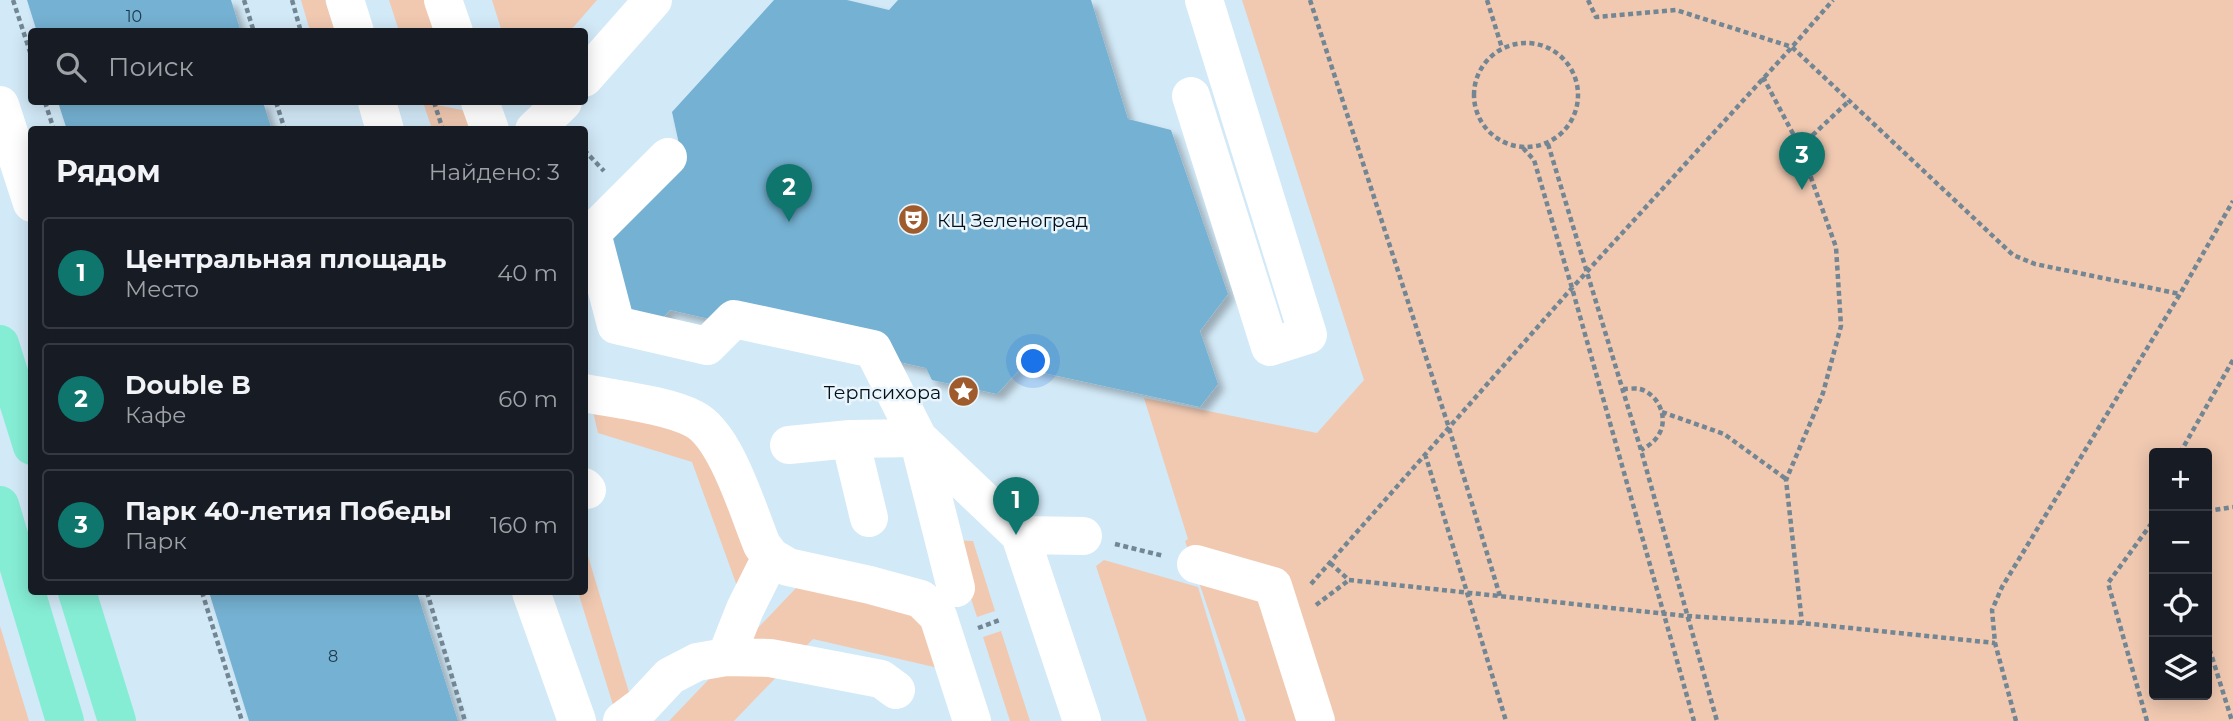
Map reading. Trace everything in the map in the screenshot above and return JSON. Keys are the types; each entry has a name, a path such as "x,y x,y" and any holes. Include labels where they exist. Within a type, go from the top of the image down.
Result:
{"main road":[{"path":"0,344 28,433"},
{"path":"0,505 65,721"},
{"path":"78,595 117,721"}],"street":[{"path":"345,0 354,28"},
{"path":"443,0 453,28"},
{"path":"588,73 653,0"},
{"path":"1191,96 1270,347 1308,335 1204,0"},
{"path":"0,105 28,191"},
{"path":"378,105 384,126"},
{"path":"481,105 489,126"},
{"path":"538,126 560,105"},
{"path":"668,157 620,187 592,233 598,277 616,325 668,344 707,346 734,318 873,349 918,438 956,587"},
{"path":"588,394 653,406 693,418 706,427 719,442 762,545 771,557 788,567 921,599 933,608 938,616 972,721"},
{"path":"789,444 850,439 918,438 1020,535 1082,721"},
{"path":"850,439 869,518"},
{"path":"1020,535 1083,536"},
{"path":"726,657 745,609 771,557"},
{"path":"1196,564 1273,586 1295,608 1316,721"},
{"path":"532,595 577,721"},
{"path":"622,721 642,706 670,676 697,662 726,657 770,658 820,667 881,679 896,690"}],"path":[{"path":"13,0 28,46"},
{"path":"244,0 253,28"},
{"path":"292,0 301,28"},
{"path":"1310,0 1449,428 1500,596"},
{"path":"1487,0 1502,48"},
{"path":"1588,0 1595,17 1676,10 1793,47 2013,255 2035,264 2180,294"},
{"path":"1295,608 1329,563 1425,454 1833,0"},
{"path":"1529,42 1555,51 1573,71 1578,98 1570,124 1548,144 1523,148 1497,140 1479,119 1473,92 1482,66 1502,48 1529,42"},
{"path":"1763,77 1800,146 1836,247 1841,326 1823,393 1786,480 1802,623"},
{"path":"1800,146 1850,100"},
{"path":"47,105 53,126"},
{"path":"277,105 284,126"},
{"path":"435,105 442,126"},
{"path":"1548,144 1641,450 1717,721"},
{"path":"1523,148 1534,160 1694,721"},
{"path":"588,154 620,187"},
{"path":"2015,721 1994,643 1992,610 2002,587 2180,294 2233,201"},
{"path":"2183,448 2233,360"},
{"path":"1623,389 1640,389 1655,398 1662,412 1661,429 1653,443 1641,450"},
{"path":"1662,412 1724,434 1786,480"},
{"path":"1425,454 1506,721"},
{"path":"2212,510 2233,507"},
{"path":"2147,721 2108,583 2149,527"},
{"path":"1083,536 1196,564"},
{"path":"1329,563 1349,580"},
{"path":"1295,608 1349,580 1686,616 1802,623 1994,643"},
{"path":"203,595 242,721"},
{"path":"428,595 465,721"},
{"path":"979,627 1000,620"},
{"path":"2212,657 2232,721"}],"shaded area":[{"path":"301,0 325,0 334,28 309,28"},
{"path":"389,0 448,0 458,28 398,28"},
{"path":"492,0 597,0 573,28 501,28"},
{"path":"1242,0 2233,0 2233,721 1246,721 1185,541 1188,539 1144,398 1317,433 1364,380"},
{"path":"424,105 438,105 491,116 494,126 431,126"},
{"path":"591,403 709,442 758,578 741,597 692,462 598,433"},
{"path":"952,540 973,541 995,611 977,617"},
{"path":"588,556 634,709 618,721 579,595 588,595"},
{"path":"1104,560 1198,587 1239,721 1147,721 1096,566"},
{"path":"797,587 940,616 947,670 813,639 734,721 669,721"},
{"path":"0,626 29,721 0,721"},
{"path":"1001,631 1030,721 1010,721 983,637"}],"building":[{"path":"27,0 231,0 240,28 36,28"},
{"name":"КЦ Зеленоград","path":"774,0 847,0 889,10 898,0 1091,0 1128,119 1171,130 1228,294 1200,331 1218,384 1200,407 1021,368 997,394 932,380 926,368 670,310 661,320 625,312 606,239 683,162 672,112"},
{"path":"59,105 264,105 271,126 66,126"},
{"path":"210,595 418,595 458,721 249,721"}],"place":[{"name":"Парк 40-летия Победы","path":"1802,190"},
{"name":"КЦ Зеленоград","path":"914,220"},
{"name":"Double B","path":"789,222"},
{"name":"Терпсихора","path":"964,392"},
{"name":"Центральная площадь","path":"1016,535"}]}
